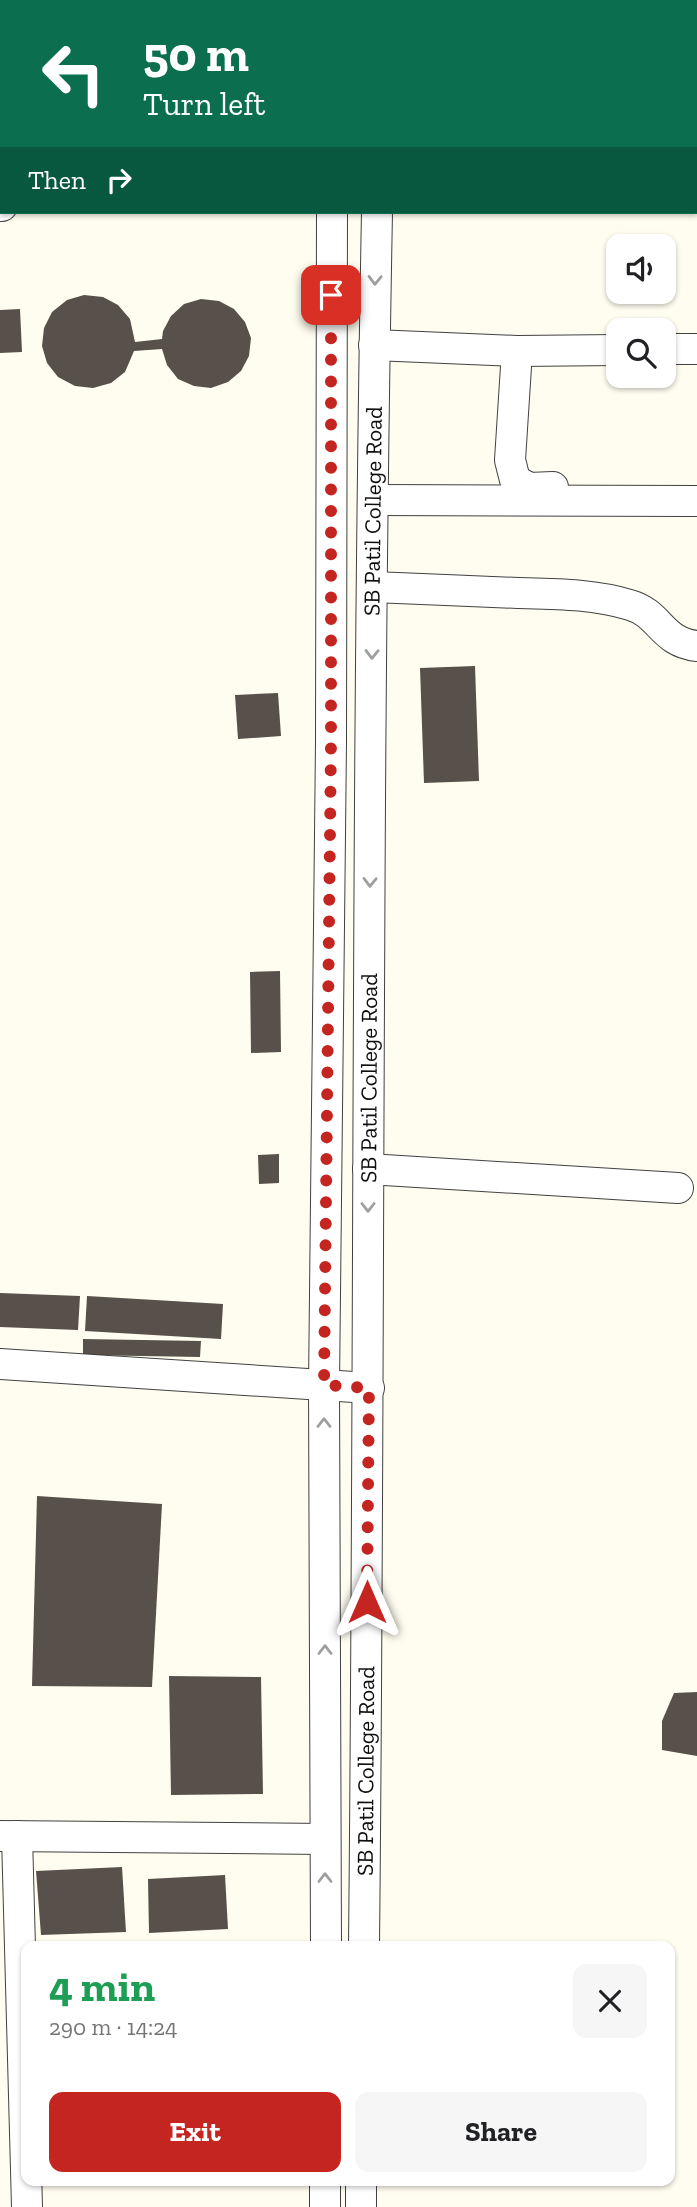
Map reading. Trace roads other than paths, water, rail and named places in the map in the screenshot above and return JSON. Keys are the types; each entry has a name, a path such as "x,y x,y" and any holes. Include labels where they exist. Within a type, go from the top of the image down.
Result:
{"street":[{"name":"SB Patil College Road","path":"326,1941 324,1385 331,742 332,214"},
{"name":"SB Patil College Road","path":"364,1941 377,214"},
{"path":"374,345 517,351 606,350"},
{"path":"676,349 697,349"},
{"path":"517,351 510,460 515,480 530,488 697,482"},
{"path":"373,500 697,501"},
{"path":"373,587 589,596 633,605 653,616 668,635 687,645 697,646"},
{"path":"368,1169 678,1188"},
{"path":"0,1364 369,1388"},
{"path":"21,2090 8,1836 325,1839"},
{"path":"26,2186 27,2207"},
{"path":"325,2186 325,2207"},
{"path":"361,2186 361,2207"}]}
